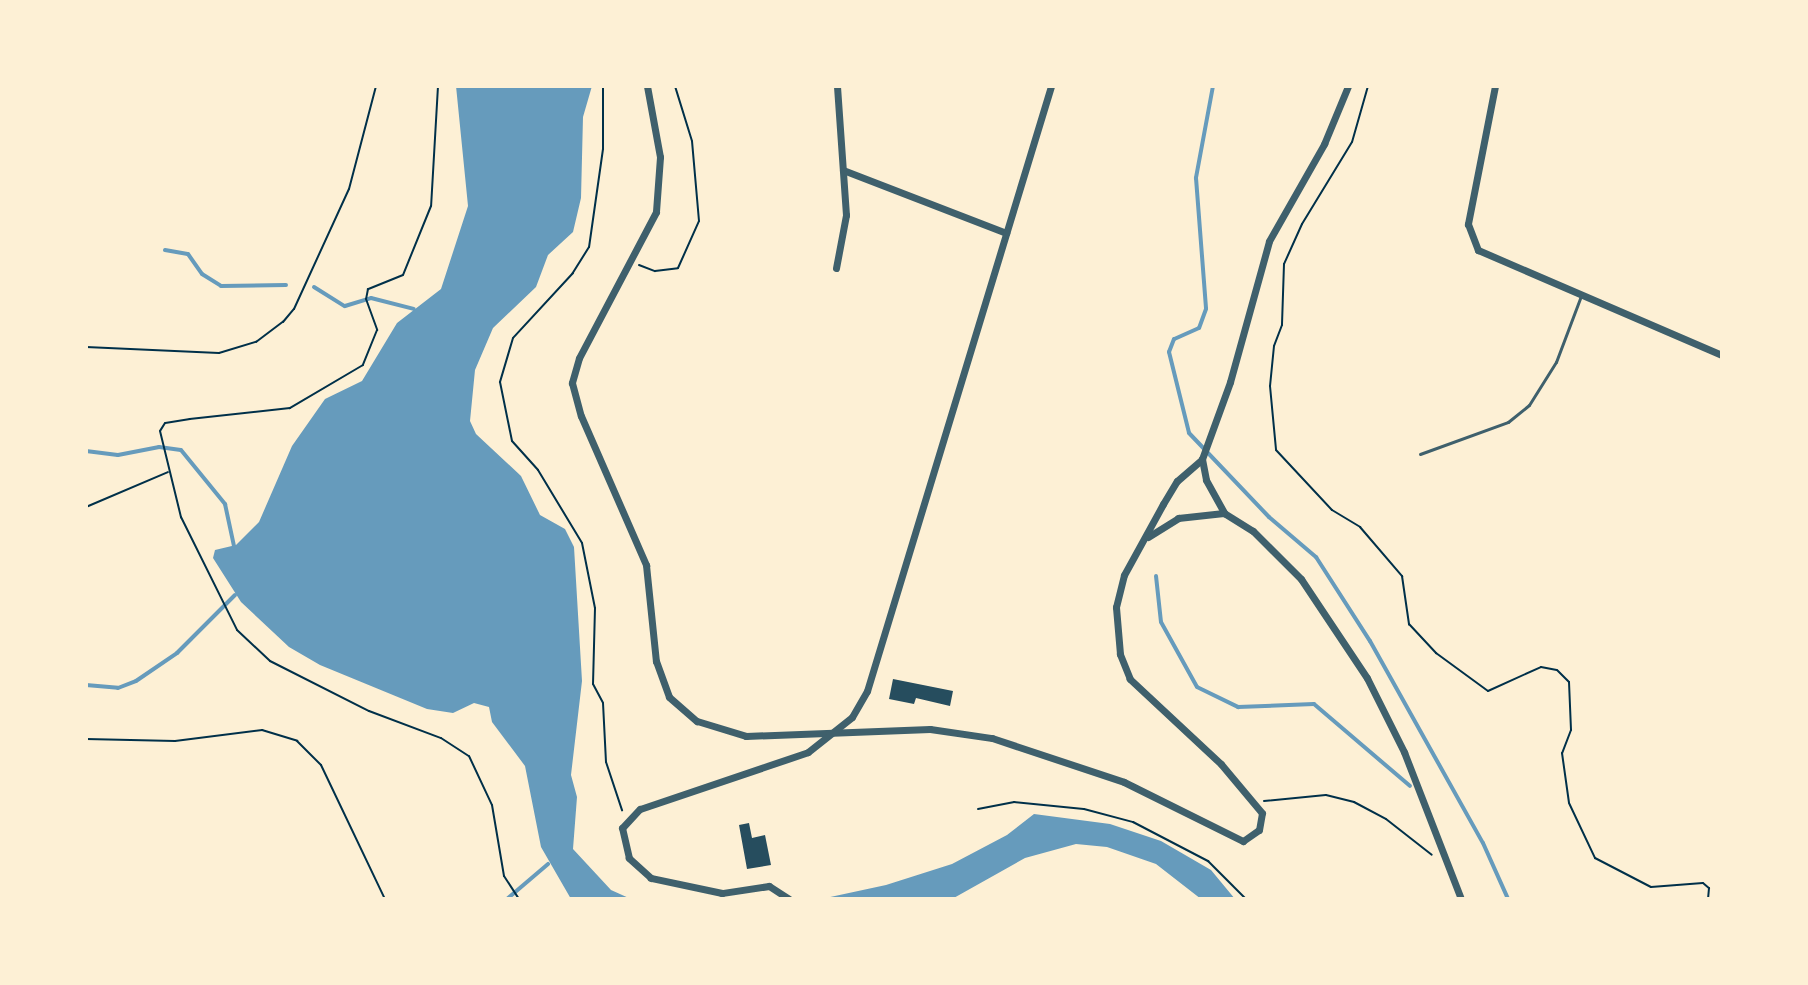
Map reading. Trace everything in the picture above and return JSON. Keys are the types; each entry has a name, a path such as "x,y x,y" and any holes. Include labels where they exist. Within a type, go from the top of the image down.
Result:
{"street":[{"path":"647,86 661,176 656,212 634,262 579,358 572,383 581,416 646,565 661,684 681,711 731,734 930,729 992,738 1124,782 1235,840 1252,838 1259,830 1262,813 1255,802 1144,696 1123,663 1117,599 1124,575 1177,481 1202,458 1224,400 1269,241 1324,144 1348,86"},
{"path":"836,268 846,228 837,86"},
{"path":"789,899 769,886 722,893 651,878 624,849 626,819 640,809 790,760 852,717 867,691 1051,86"},
{"path":"1495,86 1468,224 1478,250 1510,267 1722,355"},
{"path":"843,170 1006,233"},
{"path":"1202,458 1206,480 1224,513 1283,560 1334,623 1404,752 1461,899"},
{"path":"1145,539 1178,518 1224,513"}],"lane":[{"path":"1420,454 1487,431 1529,405 1556,362 1581,296"}],"path":[{"path":"86,347 219,353 256,342 283,322 294,309 349,189 376,86"},
{"path":"438,86 435,185 424,230 403,275 373,283 366,299 377,330 375,344 352,374 272,413 165,423 160,431 181,517 237,630 270,661 369,711 441,738 469,756 492,805 510,888 518,898"},
{"path":"603,86 603,149 589,247 573,273 513,338 500,382 512,441 532,460 574,528 590,575 595,620 593,684 604,709 606,762 626,819"},
{"path":"634,262 655,271 678,268 699,221 692,141 675,86"},
{"path":"1368,86 1352,142 1302,224 1284,264 1282,325 1274,346 1270,386 1276,450 1332,510 1360,527 1402,576 1409,624 1436,653 1488,691 1541,667 1557,670 1569,682 1571,730 1562,753 1569,803 1595,858 1651,887 1703,883 1709,888 1708,899"},
{"path":"86,507 170,471"},
{"path":"86,739 175,741 262,730 297,741 321,765 385,899"},
{"path":"1255,802 1326,795 1354,802 1448,864"},
{"path":"978,809 1014,802 1084,809 1133,822 1208,861 1246,899"}],"water":[{"path":"456,86 592,86 583,117 581,198 573,232 548,255 536,287 493,328 475,370 470,421 476,434 521,476 540,515 565,529 574,547 582,681 571,775 577,797 573,849 611,890 631,899 571,899 541,847 525,766 492,722 489,707 474,703 453,713 427,709 320,665 289,647 241,602 213,558 215,550 236,545 259,522 292,446 325,399 362,381 397,323 441,289 468,206"},
{"path":"1034,814 1110,824 1161,841 1211,870 1235,899 1201,899 1156,864 1107,847 1076,844 1025,858 952,899 821,899 886,885 952,864 1007,835"}],"building":[{"path":"893,679 953,691 950,706 916,698 914,704 889,699"},
{"path":"749,823 752,838 765,835 771,865 747,869 739,825"}],"waterway":[{"path":"1213,86 1196,178 1206,309 1199,328 1174,339 1169,352 1189,433 1269,517 1316,557 1370,641 1483,843 1508,899"},
{"path":"165,250 188,254 202,274 221,286 286,285"},
{"path":"314,287 345,306 371,298 414,309"},
{"path":"86,451 118,455 159,447 181,450 225,504 234,546"},
{"path":"1156,576 1161,622 1197,687 1238,707 1314,704 1410,786"},
{"path":"86,685 118,688 136,681 177,653 235,595"},
{"path":"507,899 548,864"}]}
